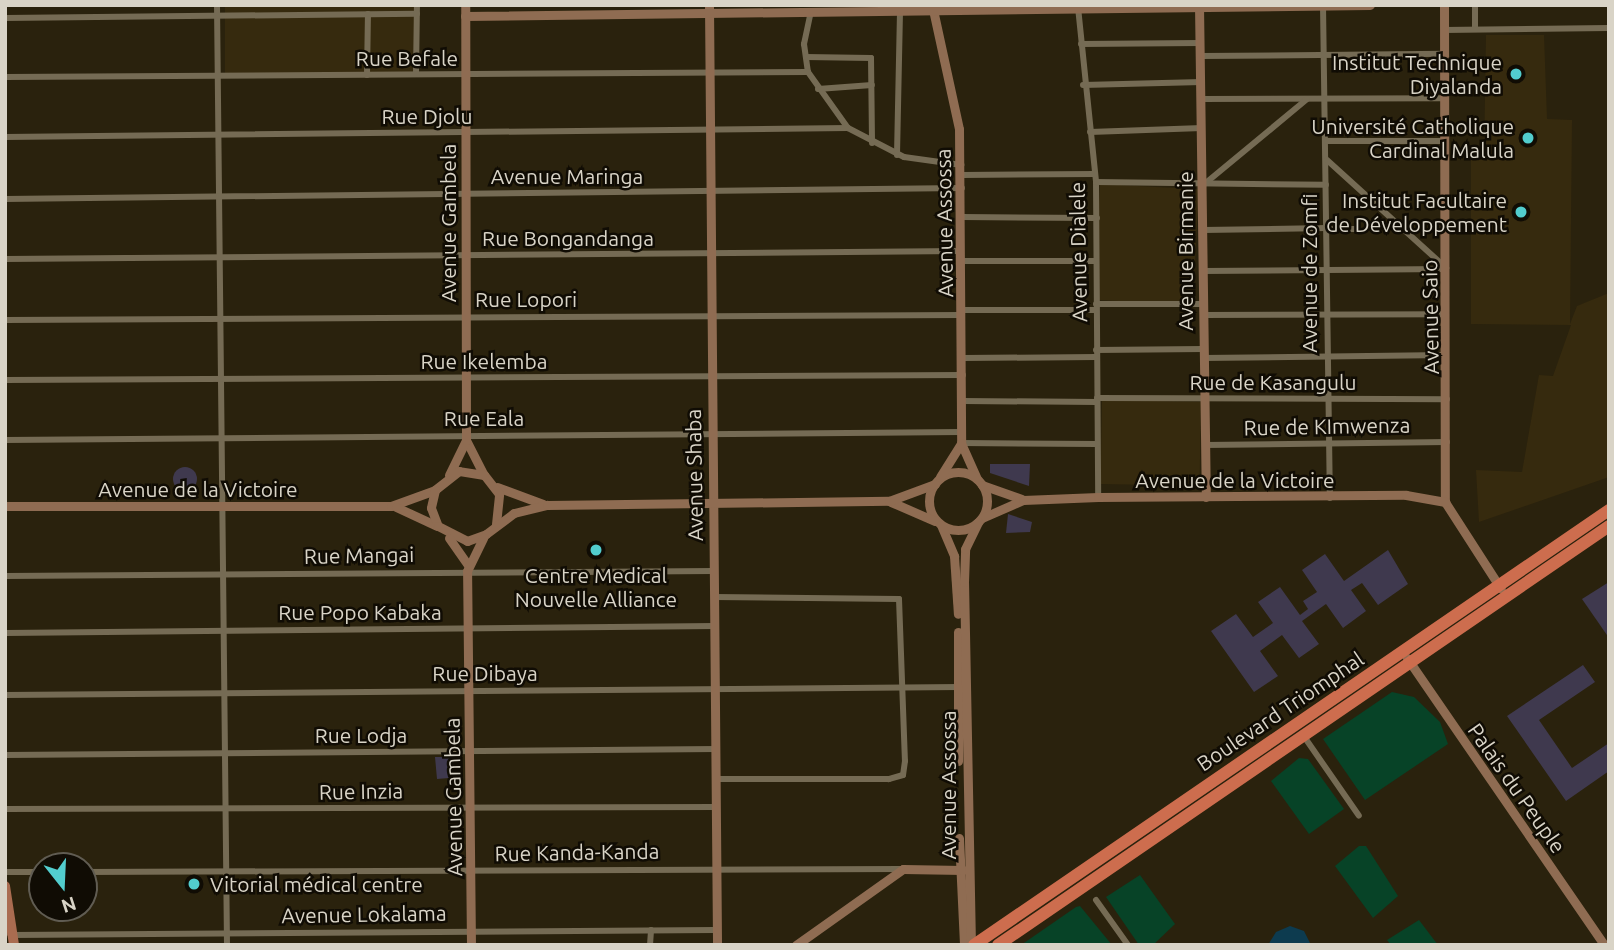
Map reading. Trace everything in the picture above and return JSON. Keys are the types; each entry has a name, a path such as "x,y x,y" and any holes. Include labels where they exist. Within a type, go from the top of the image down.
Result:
{"highway":[{"name":"Boulevard Triomphal","path":"999,945 1410,662 1609,510"},
{"name":"Boulevard Triomphal","path":"973,945 1402,651 1609,526"}],"main road":[{"path":"5,886 10,937"}],"street":[{"path":"217,5 224,438 227,945"},
{"path":"416,74 417,5"},
{"name":"Avenue Gambela","path":"465,5 466,438"},
{"path":"465,16 933,6 1370,5"},
{"name":"Avenue Saio","path":"1444,5 1449,399 1445,502"},
{"path":"1475,5 1475,29"},
{"name":"Avenue Assossa","path":"933,6 952,80 962,170 961,443"},
{"name":"Avenue Birmanie","path":"1199,6 1206,497"},
{"name":"Avenue de Zomfi","path":"1323,6 1330,498"},
{"name":"Avenue Dialele","path":"1079,7 1083,85 1096,182 1098,497"},
{"path":"897,155 900,8"},
{"name":"Avenue Shaba","path":"709,9 712,316 710,379 716,689 717,945"},
{"path":"812,10 806,57 808,72 848,128 872,143 897,155 962,170 1095,174"},
{"path":"367,75 368,14"},
{"path":"5,18 417,14"},
{"path":"1444,30 1609,28"},
{"path":"1081,44 1200,43"},
{"path":"1201,56 1445,54"},
{"path":"806,57 871,58 872,143"},
{"name":"Rue Befale","path":"5,77 808,72"},
{"path":"1083,85 1202,82"},
{"path":"818,89 872,85"},
{"path":"1202,99 1445,98"},
{"path":"1202,186 1307,99"},
{"name":"Rue Djolu","path":"5,137 848,128"},
{"path":"1090,132 1202,128"},
{"path":"1327,141 1445,141"},
{"path":"1327,160 1447,269"},
{"path":"1096,182 1202,186 1326,185"},
{"name":"Avenue Maringa","path":"5,199 219,195 710,193 962,188"},
{"path":"962,218 1097,218"},
{"path":"1203,230 1356,229"},
{"name":"Rue Bongandanga","path":"5,259 963,251"},
{"path":"962,261 1096,261"},
{"path":"1203,271 1447,269"},
{"name":"Rue Lopori","path":"5,320 962,313 1203,304"},
{"path":"1203,315 1447,314"},
{"path":"963,358 1203,353 1448,355"},
{"name":"Rue Ikelemba","path":"5,380 710,379 963,375"},
{"name":"Rue de Kasangulu","path":"963,401 1449,399"},
{"name":"Rue Eala","path":"5,440 962,432"},
{"path":"466,438 484,475 496,487 547,505"},
{"path":"466,438 447,476 435,490 431,508 438,526 468,568 486,534 496,524 547,505 889,501 935,483 952,473 1023,500"},
{"name":"Rue de KImwenza","path":"1205,445 1448,442"},
{"path":"961,443 1097,444"},
{"path":"960,582 965,549 980,520 987,498 961,443"},
{"path":"960,582 939,524 929,508 935,483 961,443"},
{"path":"447,476 484,475"},
{"path":"496,487 501,509 496,524"},
{"path":"391,506 435,490"},
{"name":"Avenue de la Victoire","path":"1023,500 1098,497 1416,496 1445,502"},
{"path":"889,501 957,530 1023,500"},
{"path":"1445,502 1502,590"},
{"name":"Avenue de la Victoire","path":"5,506 391,506"},
{"path":"391,506 438,526"},
{"path":"446,535 467,541 486,534"},
{"name":"Avenue Gambela","path":"468,568 471,945"},
{"name":"Rue Mangai","path":"5,576 468,568 714,571"},
{"name":"Avenue Assossa","path":"960,582 964,945"},
{"path":"714,597 899,599 903,687 903,775 717,779"},
{"name":"Rue Popo Kabaka","path":"5,633 715,626"},
{"name":"Palais du Peuple","path":"1402,651 1604,945"},
{"name":"Rue Dibaya","path":"5,695 226,690 962,687"},
{"path":"1303,735 1359,816"},
{"name":"Rue Lodja","path":"5,755 716,749"},
{"name":"Rue Inzia","path":"5,809 717,807"},
{"name":"Rue Kanda-Kanda","path":"98,872 717,867 902,869"},
{"path":"796,945 902,869 963,870"},
{"name":"Avenue Assossa","path":"963,870 973,945"},
{"path":"5,872 28,872"},
{"path":"1096,900 1128,945"},
{"path":"650,945 651,930"},
{"name":"Avenue Lokalama","path":"10,937 716,930"}],"shaded area":[{"path":"225,5 415,5 415,73 225,73"},
{"path":"1486,35 1544,35 1547,119 1572,120 1570,324 1577,306 1609,293 1609,477 1479,522 1476,470 1522,472 1539,375 1553,376 1571,325 1471,324 1471,159 1484,159"},
{"path":"1100,184 1199,189 1193,305 1094,300"},
{"path":"1102,400 1201,402 1200,486 1101,484"}],"green space":[{"path":"1392,692 1414,697 1440,722 1448,744 1365,800 1323,739"},
{"path":"1299,758 1308,759 1344,809 1309,834 1271,781"},
{"path":"1359,846 1366,846 1398,896 1373,918 1335,866"},
{"path":"1140,875 1175,924 1153,945 1139,945 1106,897"},
{"path":"1080,906 1112,945 1021,945 1076,907"},
{"path":"1419,920 1438,945 1391,945 1387,940"}],"water":[{"path":"1290,926 1304,931 1311,945 1268,945 1276,932"}],"building":[{"path":"990,464 1030,464 1029,486 990,473"},
{"path":"185,467 196,474 197,479 190,490 185,491 174,484 173,479 180,468"},
{"path":"1008,514 1032,522 1030,532 1006,533"},
{"path":"1388,550 1408,584 1378,605 1362,583 1351,590 1366,611 1343,628 1326,604 1302,621 1319,644 1299,658 1282,635 1260,651 1278,676 1254,692 1211,631 1236,614 1253,637 1273,623 1258,602 1280,587 1300,615 1308,609 1303,601 1317,592 1302,570 1325,554 1344,581"},
{"path":"1609,582 1609,638 1582,599"},
{"path":"1583,665 1595,682 1539,720 1572,768 1609,743 1609,771 1566,801 1507,716"},
{"path":"435,757 461,757 461,777 437,779"}],"place":[{"name":"Institut Technique Diyalanda","path":"1516,74"},
{"name":"Université Catholique Cardinal Malula","path":"1528,138"},
{"name":"Institut Facultaire de Développement","path":"1521,212"},
{"name":"Centre Medical Nouvelle Alliance","path":"596,550"},
{"name":"Vitorial médical centre","path":"194,884"}]}
